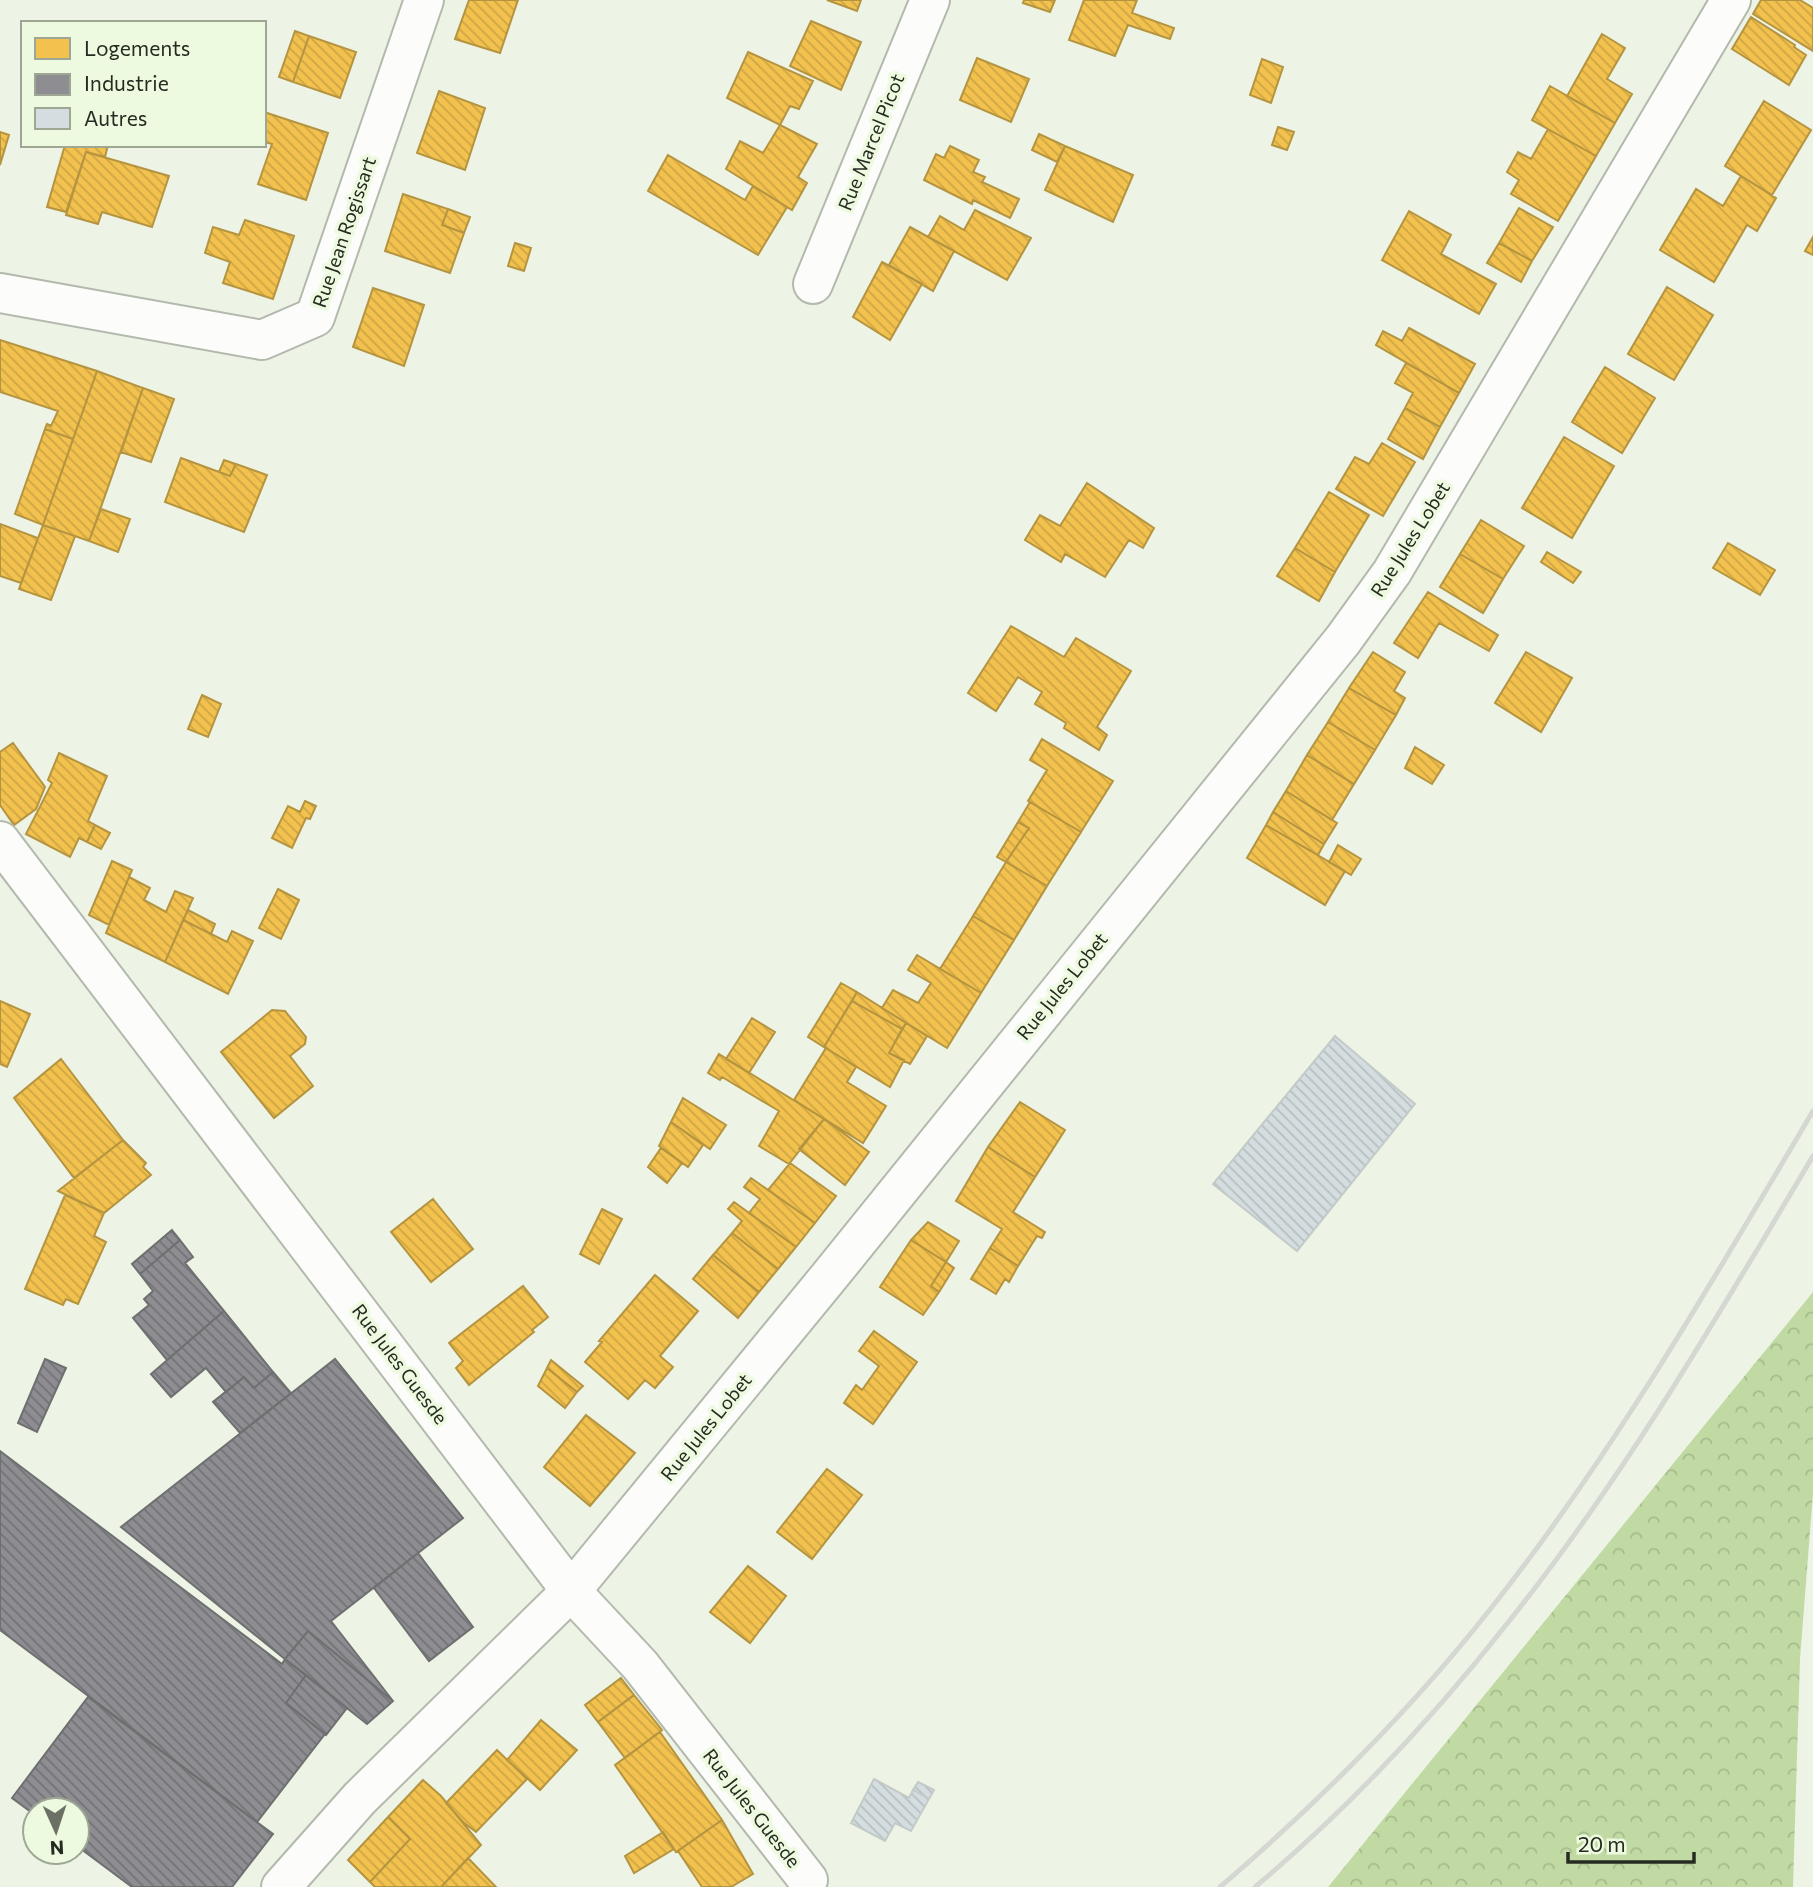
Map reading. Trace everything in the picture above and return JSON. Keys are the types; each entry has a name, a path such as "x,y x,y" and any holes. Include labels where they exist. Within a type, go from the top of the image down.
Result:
{"street":[{"name":"Rue Jean Rogissart","path":"0,293 262,340 315,317 424,0"},
{"name":"Rue Marcel Picot","path":"813,284 930,0"},
{"name":"Rue Jules Lobet","path":"281,1887 360,1798 571,1591 828,1278 1351,629 1392,572 1731,0"},
{"name":"Rue Jules Guesde","path":"0,841 571,1591 640,1665 808,1880"}],"green space":[{"path":"1813,1292 1813,1493 1800,1659 1793,1887 1328,1887"}],"building: Logements":[{"path":"469,0 518,0 500,53 455,39"},
{"path":"827,0 861,0 857,11"},
{"path":"1024,0 1055,0 1050,12 1023,3"},
{"path":"1084,0 1137,0 1132,13 1174,28 1170,39 1128,25 1115,56 1069,40"},
{"path":"1761,0 1800,0 1813,8 1813,51 1753,14"},
{"path":"1751,17 1806,55 1789,85 1732,49"},
{"path":"811,21 861,42 841,90 790,66"},
{"path":"295,31 309,36 293,82 279,77"},
{"path":"1602,34 1625,48 1607,79 1632,94 1615,123 1567,96"},
{"path":"309,36 356,52 340,98 293,82"},
{"path":"748,52 813,81 799,109 790,106 780,125 727,98"},
{"path":"977,58 1029,79 1011,122 960,100"},
{"path":"1262,59 1283,67 1271,103 1250,95"},
{"path":"1550,86 1615,123 1596,156 1532,120"},
{"path":"439,91 485,108 465,170 417,153"},
{"path":"1764,101 1811,130 1772,195 1725,166"},
{"path":"266,113 328,133 306,200 258,184 272,144 266,142"},
{"path":"780,125 817,144 798,177 807,183 792,210 726,169 740,141 763,153"},
{"path":"1278,127 1294,132 1287,150 1272,145"},
{"path":"1548,129 1596,156 1558,221 1511,194 1519,180 1507,172 1518,152 1531,159"},
{"path":"0,132 9,135 0,165"},
{"path":"1039,134 1065,146 1057,162 1032,150"},
{"path":"950,146 979,160 973,172 985,177 982,182 1019,199 1010,218 973,200 972,204 924,180 936,154 944,158"},
{"path":"1065,146 1133,175 1113,222 1045,190"},
{"path":"64,147 108,147 105,157 86,152 66,212 47,207"},
{"path":"86,152 169,176 152,227 102,212 98,224 66,215"},
{"path":"668,155 745,200 753,186 787,207 758,255 648,191"},
{"path":"1741,176 1776,198 1757,231 1747,225 1714,282 1660,250 1696,189 1723,206"},
{"path":"403,194 448,209 442,225 464,233 450,273 385,251"},
{"path":"1519,208 1553,227 1532,261 1499,243"},
{"path":"448,209 470,217 464,233 442,225"},
{"path":"975,210 1031,238 1007,280 928,237 940,216 964,230"},
{"path":"1409,211 1451,235 1441,254 1496,284 1479,314 1382,260"},
{"path":"245,220 294,236 273,299 223,283 230,262 205,253 213,227 239,235"},
{"path":"910,227 954,251 933,291 889,265"},
{"path":"1813,237 1813,255 1805,251"},
{"path":"515,243 531,248 524,271 508,266"},
{"path":"1499,243 1532,261 1521,282 1487,263"},
{"path":"882,262 922,284 890,340 853,317"},
{"path":"1667,287 1713,315 1674,380 1628,354"},
{"path":"373,288 424,305 404,366 353,347"},
{"path":"1409,328 1475,364 1459,393 1376,345 1383,331 1402,341"},
{"path":"0,340 97,371 73,439 45,429 47,424 51,426 58,411 0,392"},
{"path":"1406,363 1459,393 1440,427 1405,408 1413,393 1395,383"},
{"path":"1605,367 1655,398 1622,453 1572,422"},
{"path":"97,371 143,388 89,541 43,525"},
{"path":"143,388 174,399 151,462 121,452"},
{"path":"1405,408 1440,427 1423,459 1388,439"},
{"path":"45,429 73,439 43,525 15,514"},
{"path":"1564,437 1614,466 1572,538 1522,508"},
{"path":"1382,443 1415,462 1383,516 1336,489 1355,457 1369,464"},
{"path":"181,458 230,476 236,464 267,475 244,532 165,502"},
{"path":"224,460 236,464 230,476 219,472"},
{"path":"1087,483 1154,528 1143,548 1129,540 1105,577 1065,554 1061,562 1025,540 1040,515 1060,526"},
{"path":"1329,492 1369,515 1335,572 1295,548"},
{"path":"101,509 130,519 118,552 89,541"},
{"path":"1481,520 1524,546 1503,579 1460,554"},
{"path":"0,524 38,538 21,583 0,576"},
{"path":"43,525 75,536 51,600 19,589"},
{"path":"1728,543 1775,570 1760,595 1713,568"},
{"path":"1295,548 1335,572 1319,601 1277,576"},
{"path":"1547,552 1581,572 1573,583 1541,562"},
{"path":"1460,554 1503,579 1483,613 1440,587"},
{"path":"1428,592 1498,635 1489,651 1439,623 1418,658 1394,643"},
{"path":"1011,626 1064,657 1076,638 1131,671 1097,727 1107,735 1099,750 1064,728 1066,723 1035,704 1042,692 1018,677 996,711 968,693"},
{"path":"1373,652 1405,672 1394,691 1405,698 1396,715 1349,688"},
{"path":"1526,652 1572,678 1541,732 1495,703"},
{"path":"1349,688 1396,715 1375,750 1328,722"},
{"path":"202,695 221,704 208,737 188,729"},
{"path":"1328,722 1375,750 1354,784 1307,755"},
{"path":"1042,739 1113,781 1081,832 1028,801 1047,770 1030,760"},
{"path":"13,743 45,787 36,809 14,825 0,805 0,752"},
{"path":"1415,747 1444,765 1432,784 1405,768"},
{"path":"59,753 107,776 88,821 95,825 87,842 79,838 70,857 26,834 52,783 48,780"},
{"path":"1307,755 1354,784 1332,820 1286,791"},
{"path":"1286,791 1337,823 1324,844 1273,812"},
{"path":"305,801 316,806 310,819 306,818 292,848 272,838 288,806 300,812"},
{"path":"1030,802 1081,832 1047,886 1006,862 1029,828 1018,822"},
{"path":"1273,812 1324,844 1318,855 1266,825"},
{"path":"1018,822 1029,828 1006,862 997,857"},
{"path":"95,825 110,833 101,849 87,842"},
{"path":"1266,825 1345,871 1325,905 1247,858"},
{"path":"1338,845 1361,859 1351,875 1329,862"},
{"path":"112,861 132,870 109,925 89,915"},
{"path":"1006,862 1047,886 1014,940 973,916"},
{"path":"129,877 150,888 144,900 166,912 175,891 193,898 165,962 106,933"},
{"path":"278,889 299,900 281,939 259,928"},
{"path":"188,910 215,924 211,934 183,920"},
{"path":"973,916 1014,940 981,993 940,969"},
{"path":"183,920 227,942 232,931 253,941 228,994 165,962"},
{"path":"917,955 981,993 947,1048 882,1008 893,990 918,1003 931,983 908,970"},
{"path":"841,983 857,992 824,1047 808,1037"},
{"path":"857,992 906,1023 902,1029 852,1001"},
{"path":"0,1001 30,1014 7,1067 0,1064"},
{"path":"852,1001 902,1029 889,1053 904,1060 890,1087 824,1047"},
{"path":"272,1010 285,1011 306,1037 305,1044 290,1056 313,1086 274,1118 221,1052"},
{"path":"752,1018 775,1032 749,1073 726,1059"},
{"path":"906,1023 927,1036 910,1064 889,1053"},
{"path":"826,1048 856,1067 847,1082 886,1106 863,1143 794,1100"},
{"path":"719,1054 824,1119 789,1164 759,1146 779,1111 722,1077 720,1080 708,1073"},
{"path":"61,1059 123,1140 74,1178 14,1098"},
{"path":"683,1098 726,1125 710,1149 671,1122"},
{"path":"1020,1102 1065,1130 1035,1177 988,1147"},
{"path":"824,1119 869,1152 845,1185 799,1149"},
{"path":"671,1122 703,1145 688,1167 659,1146"},
{"path":"123,1140 146,1163 143,1167 151,1175 104,1213 58,1191"},
{"path":"988,1147 1035,1177 1013,1212 1045,1232 1042,1238 1037,1236 1018,1266 990,1248 1002,1229 956,1201"},
{"path":"661,1148 682,1163 667,1183 648,1167"},
{"path":"790,1163 836,1196 815,1223 768,1190"},
{"path":"751,1178 815,1223 796,1247 749,1213 760,1199 744,1187"},
{"path":"65,1195 104,1213 94,1236 106,1242 78,1304 66,1299 63,1305 25,1289"},
{"path":"433,1199 473,1249 431,1282 391,1232"},
{"path":"734,1202 796,1247 778,1269 732,1233 742,1221 728,1209"},
{"path":"602,1209 622,1219 599,1264 580,1254"},
{"path":"928,1222 959,1241 946,1262 911,1240"},
{"path":"732,1233 778,1269 759,1292 713,1255"},
{"path":"911,1240 946,1262 931,1286 939,1292 923,1315 880,1287"},
{"path":"990,1248 1018,1266 1009,1282 1005,1279 996,1294 971,1279"},
{"path":"713,1255 759,1292 738,1318 693,1279"},
{"path":"946,1262 954,1268 939,1292 931,1286"},
{"path":"655,1275 698,1311 660,1356 673,1367 655,1388 645,1380 628,1399 585,1362 602,1342 599,1341"},
{"path":"523,1286 548,1317 532,1330 534,1332 469,1385 456,1368 463,1361 449,1343"},
{"path":"874,1331 917,1362 873,1424 844,1403 856,1385 862,1390 879,1366 859,1351"},
{"path":"551,1360 583,1386 577,1392 547,1368"},
{"path":"547,1368 577,1392 565,1408 538,1386"},
{"path":"586,1415 635,1453 590,1506 544,1467"},
{"path":"827,1469 862,1495 812,1559 777,1532"},
{"path":"748,1566 786,1596 750,1643 710,1612"},
{"path":"621,1678 634,1695 598,1722 585,1705"},
{"path":"634,1695 662,1730 625,1758 598,1722"},
{"path":"541,1720 577,1750 540,1790 507,1760"},
{"path":"660,1732 722,1820 676,1852 615,1765"},
{"path":"497,1750 527,1779 476,1832 446,1803"},
{"path":"423,1780 441,1796 481,1845 441,1887 375,1887 370,1882 410,1839 388,1817"},
{"path":"388,1817 410,1839 370,1882 348,1860"},
{"path":"722,1820 753,1874 731,1887 702,1887 678,1851"},
{"path":"663,1832 674,1849 634,1873 625,1856"},
{"path":"468,1858 496,1887 441,1887"}],"building: Industrie":[{"path":"172,1230 180,1240 140,1274 132,1264"},
{"path":"180,1240 193,1257 185,1263 224,1311 167,1360 133,1318 149,1305 144,1299 153,1291 140,1274"},
{"path":"224,1311 273,1372 254,1388 244,1377 226,1392 206,1368 171,1397 151,1374"},
{"path":"45,1359 66,1368 37,1432 18,1423"},
{"path":"335,1359 463,1518 331,1621 393,1701 308,1631 285,1659 121,1527"},
{"path":"273,1372 291,1393 240,1433 213,1402 244,1377 254,1388"},
{"path":"0,1451 282,1664 285,1659 306,1675 286,1703 325,1734 257,1822 0,1630"},
{"path":"418,1553 473,1627 429,1661 374,1588"},
{"path":"308,1631 393,1701 367,1724 285,1659"},
{"path":"306,1675 347,1708 326,1735 286,1703"},
{"path":"88,1697 273,1834 232,1887 132,1887 91,1856 91,1796 21,1796 21,1805 12,1798"}],"building: Autres":[{"path":"1335,1036 1415,1104 1297,1251 1213,1184"},
{"path":"874,1779 909,1798 913,1790 929,1799 911,1831 895,1823 885,1841 851,1823"},
{"path":"918,1782 934,1790 929,1799 913,1790"}],"railway":[{"path":"1220,1887 1293,1822 1363,1754 1429,1682 1492,1607 1537,1548 1621,1427 1700,1302 1813,1111"},
{"path":"1255,1887 1324,1826 1421,1726 1481,1656 1552,1565 1632,1452 1813,1156"}]}
